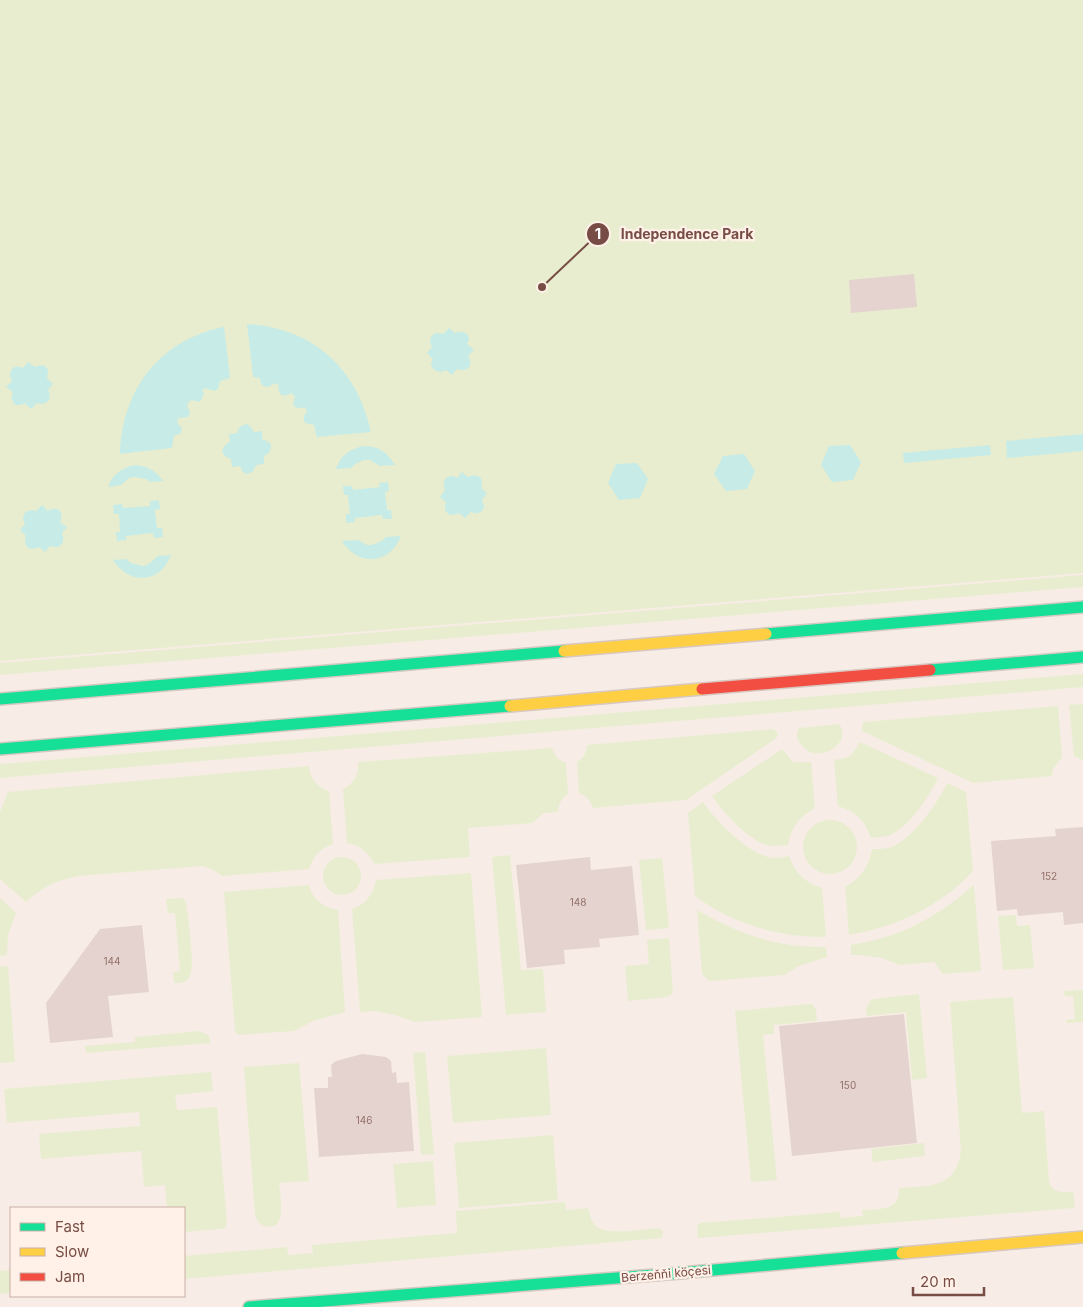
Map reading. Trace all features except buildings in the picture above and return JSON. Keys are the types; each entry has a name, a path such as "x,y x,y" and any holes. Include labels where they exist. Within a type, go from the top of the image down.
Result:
{"main road":[{"path":"0,699 1083,607"},
{"path":"0,749 1083,657"},
{"name":"Berzeňňi köçesi","path":"249,1307 680,1273 1083,1238"}],"green space":[{"path":"0,0 1083,0 1083,573 0,661"},
{"path":"1083,575 1083,587 0,675 0,663"},
{"path":"1083,674 1083,687 0,778 0,764"},
{"path":"1083,704 1083,760 1074,756 1069,705"},
{"path":"1058,706 1062,757 1053,769 1052,776 973,783 862,731 863,722"},
{"path":"839,724 842,731 841,739 831,750 823,753 807,750 798,739 799,728"},
{"path":"773,729 777,732 778,736 775,739 686,800 593,808 588,799 579,793 577,762 584,755 587,745"},
{"path":"860,742 938,778 910,820 895,833 887,836 871,838 866,826 859,818 850,811 838,806 834,760 850,756"},
{"path":"552,748 557,757 566,763 568,794 561,802 558,812 544,813 532,823 468,828 470,857 374,864 363,850 356,845 347,843 343,789 355,778 358,771 358,762"},
{"path":"782,749 793,762 811,762 815,808 804,815 797,823 791,833 788,845 772,846 764,844 747,834 730,819 712,796"},
{"path":"309,766 315,782 329,791 333,844 324,848 318,854 309,869 222,876 212,869 201,866 79,876 50,885 26,902 0,879 0,812 8,792"},
{"path":"947,783 966,792 973,871 947,895 917,913 884,927 849,935 845,887 856,880 863,871 869,861 872,849 888,848 896,845 914,831 937,801"},
{"path":"703,802 725,828 744,844 764,856 773,858 789,856 801,876 810,883 822,888 826,937 809,937 774,932 741,922 709,906 695,896 688,813"},
{"path":"825,820 835,820 845,824 853,832 857,847 853,862 845,870 835,874 825,874 815,870 807,862 803,852 803,842 807,832 815,824"},
{"path":"510,855 521,970 543,969 546,1012 506,1015 492,857"},
{"path":"342,857 356,862 361,876 356,890 342,895 328,890 323,876 328,862"},
{"path":"662,858 669,928 646,930 639,860"},
{"path":"471,873 482,1017 415,1022 395,1015 374,1011 360,1012 352,909 361,905 368,898 376,880"},
{"path":"309,885 313,895 319,902 338,910 345,1012 313,1021 294,1031 238,1035 235,1031 224,892"},
{"path":"974,885 981,971 943,974 934,962 900,965 882,958 851,955 851,945 886,937 917,924 946,907"},
{"path":"0,898 16,913 8,935 7,955 0,956"},
{"path":"183,898 186,903 190,931 192,964 189,978 180,983 174,983 173,972 180,971 175,913 168,913 166,899"},
{"path":"697,910 743,933 759,938 791,945 826,947 827,957 799,966 784,975 709,981 702,974"},
{"path":"1016,915 1017,926 1030,925 1034,968 1003,970 998,916"},
{"path":"669,938 673,993 668,997 628,1001 625,966 649,964 647,940"},
{"path":"8,966 15,1062 0,1063 0,967"},
{"path":"1083,990 1083,1022 1067,1023 1066,1020 1075,1019 1073,996 1065,996 1064,991"},
{"path":"919,994 927,1078 912,1080 906,1012 867,1016 866,1009 873,999"},
{"path":"1013,997 1022,1113 1044,1111 1049,1182 1053,1189 1062,1192 1073,1192 1075,1208 698,1238 697,1226 700,1223 840,1212 840,1218 863,1216 862,1210 887,1208 892,1205 896,1201 899,1188 931,1185 940,1183 947,1178 954,1172 961,1151 950,1002"},
{"path":"812,1004 816,1009 817,1021 774,1025 774,1034 763,1035 777,1180 751,1182 735,1011"},
{"path":"199,1031 208,1035 211,1043 86,1053 85,1046 135,1042 135,1037"},
{"path":"546,1048 551,1115 453,1123 447,1056"},
{"path":"425,1052 434,1154 421,1155 413,1053"},
{"path":"299,1063 309,1181 279,1183 280,1218 277,1224 272,1227 265,1226 258,1222 255,1215 244,1067"},
{"path":"211,1072 213,1091 175,1095 177,1110 217,1107 227,1223 225,1228 185,1232 185,1207 167,1207 165,1185 144,1187 141,1151 41,1159 39,1134 140,1126 139,1112 7,1123 4,1089"},
{"path":"553,1135 558,1200 459,1208 454,1143"},
{"path":"924,1143 925,1156 873,1162 871,1149"},
{"path":"433,1161 436,1205 397,1208 393,1164"},
{"path":"565,1202 566,1210 588,1208 593,1222 601,1229 617,1231 659,1228 663,1231 662,1238 185,1279 185,1256 287,1247 288,1255 313,1253 312,1245 457,1233 456,1211"},
{"path":"10,1270 10,1293 0,1294 0,1271"}],"water":[{"path":"247,324 271,327 292,334 312,343 328,356 343,371 355,389 371,432 317,437 314,425 305,423 304,417 307,412 305,407 298,408 293,405 295,396 291,393 285,396 281,395 279,385 274,383 265,387 261,384 260,378 253,377"},
{"path":"224,327 230,378 220,381 218,389 214,391 206,388 202,390 204,394 200,402 191,400 187,405 190,413 188,417 179,418 177,422 182,429 181,433 174,436 172,448 120,454 122,431 128,409 148,371 163,356 181,343"},
{"path":"449,328 455,333 462,332 468,335 469,340 467,344 474,350 468,356 470,366 464,370 457,369 452,375 446,370 439,372 432,368 431,363 433,359 427,353 432,347 430,341 432,336 436,333 443,334"},
{"path":"28,362 35,367 41,365 46,367 48,371 47,378 53,384 48,390 50,396 48,401 41,404 37,403 31,409 25,403 22,405 14,404 12,399 13,392 6,387 12,381 10,374 12,369 16,367 23,368"},
{"path":"247,424 254,432 262,431 262,439 271,444 271,448 270,452 264,456 264,464 256,465 250,473 246,474 240,466 232,467 231,459 223,454 223,449 230,442 229,434 237,433 240,427"},
{"path":"1083,434 1083,451 1007,458 1006,441"},
{"path":"850,445 861,462 853,480 832,482 821,465 829,446"},
{"path":"990,445 991,455 904,463 903,453"},
{"path":"364,446 374,447 382,451 395,465 380,466 370,460 364,460 351,468 336,469 346,453"},
{"path":"744,454 755,471 747,489 726,491 714,474 723,456"},
{"path":"637,463 648,479 640,498 619,500 608,483 616,464"},
{"path":"134,465 150,469 163,481 150,482 146,479 134,477 129,478 121,485 108,487 118,473"},
{"path":"462,472 468,477 474,475 479,477 482,481 481,488 487,493 482,500 484,506 482,511 478,513 471,512 465,518 459,513 453,515 448,513 445,509 446,502 440,497 445,490 444,484 447,477 457,478"},
{"path":"388,482 389,491 385,492 387,510 391,510 392,519 383,519 382,515 355,518 355,522 346,523 346,514 350,514 348,495 344,495 343,486 352,486 353,490 380,487 379,483"},
{"path":"159,500 160,509 155,510 157,528 162,528 163,537 154,538 153,533 126,536 126,540 117,541 116,532 120,532 119,514 114,514 113,505 122,504 123,508 150,506 150,501"},
{"path":"42,505 48,511 57,509 62,515 60,522 67,527 62,533 63,543 57,547 50,546 45,552 39,547 33,549 28,547 25,543 26,536 20,530 25,524 23,518 25,513 29,510 36,511"},
{"path":"401,536 396,546 389,553 373,559 356,555 342,541 358,540 367,545 372,545 386,537"},
{"path":"171,555 160,572 144,578 127,574 113,560 126,559 131,563 143,566 149,564 158,556"}],"traffic: fast":[{"path":"766,634 1083,607"},
{"path":"0,699 564,651"},
{"path":"930,670 1083,657"},
{"path":"0,749 510,706"},
{"path":"249,1307 680,1273 902,1253"}],"traffic: slow":[{"path":"564,651 766,634"},
{"path":"510,706 702,689"},
{"path":"902,1253 1083,1237"}],"traffic: jam":[{"path":"702,689 930,670"}],"place":[{"name":"Independence Park","path":"542,287"}]}
